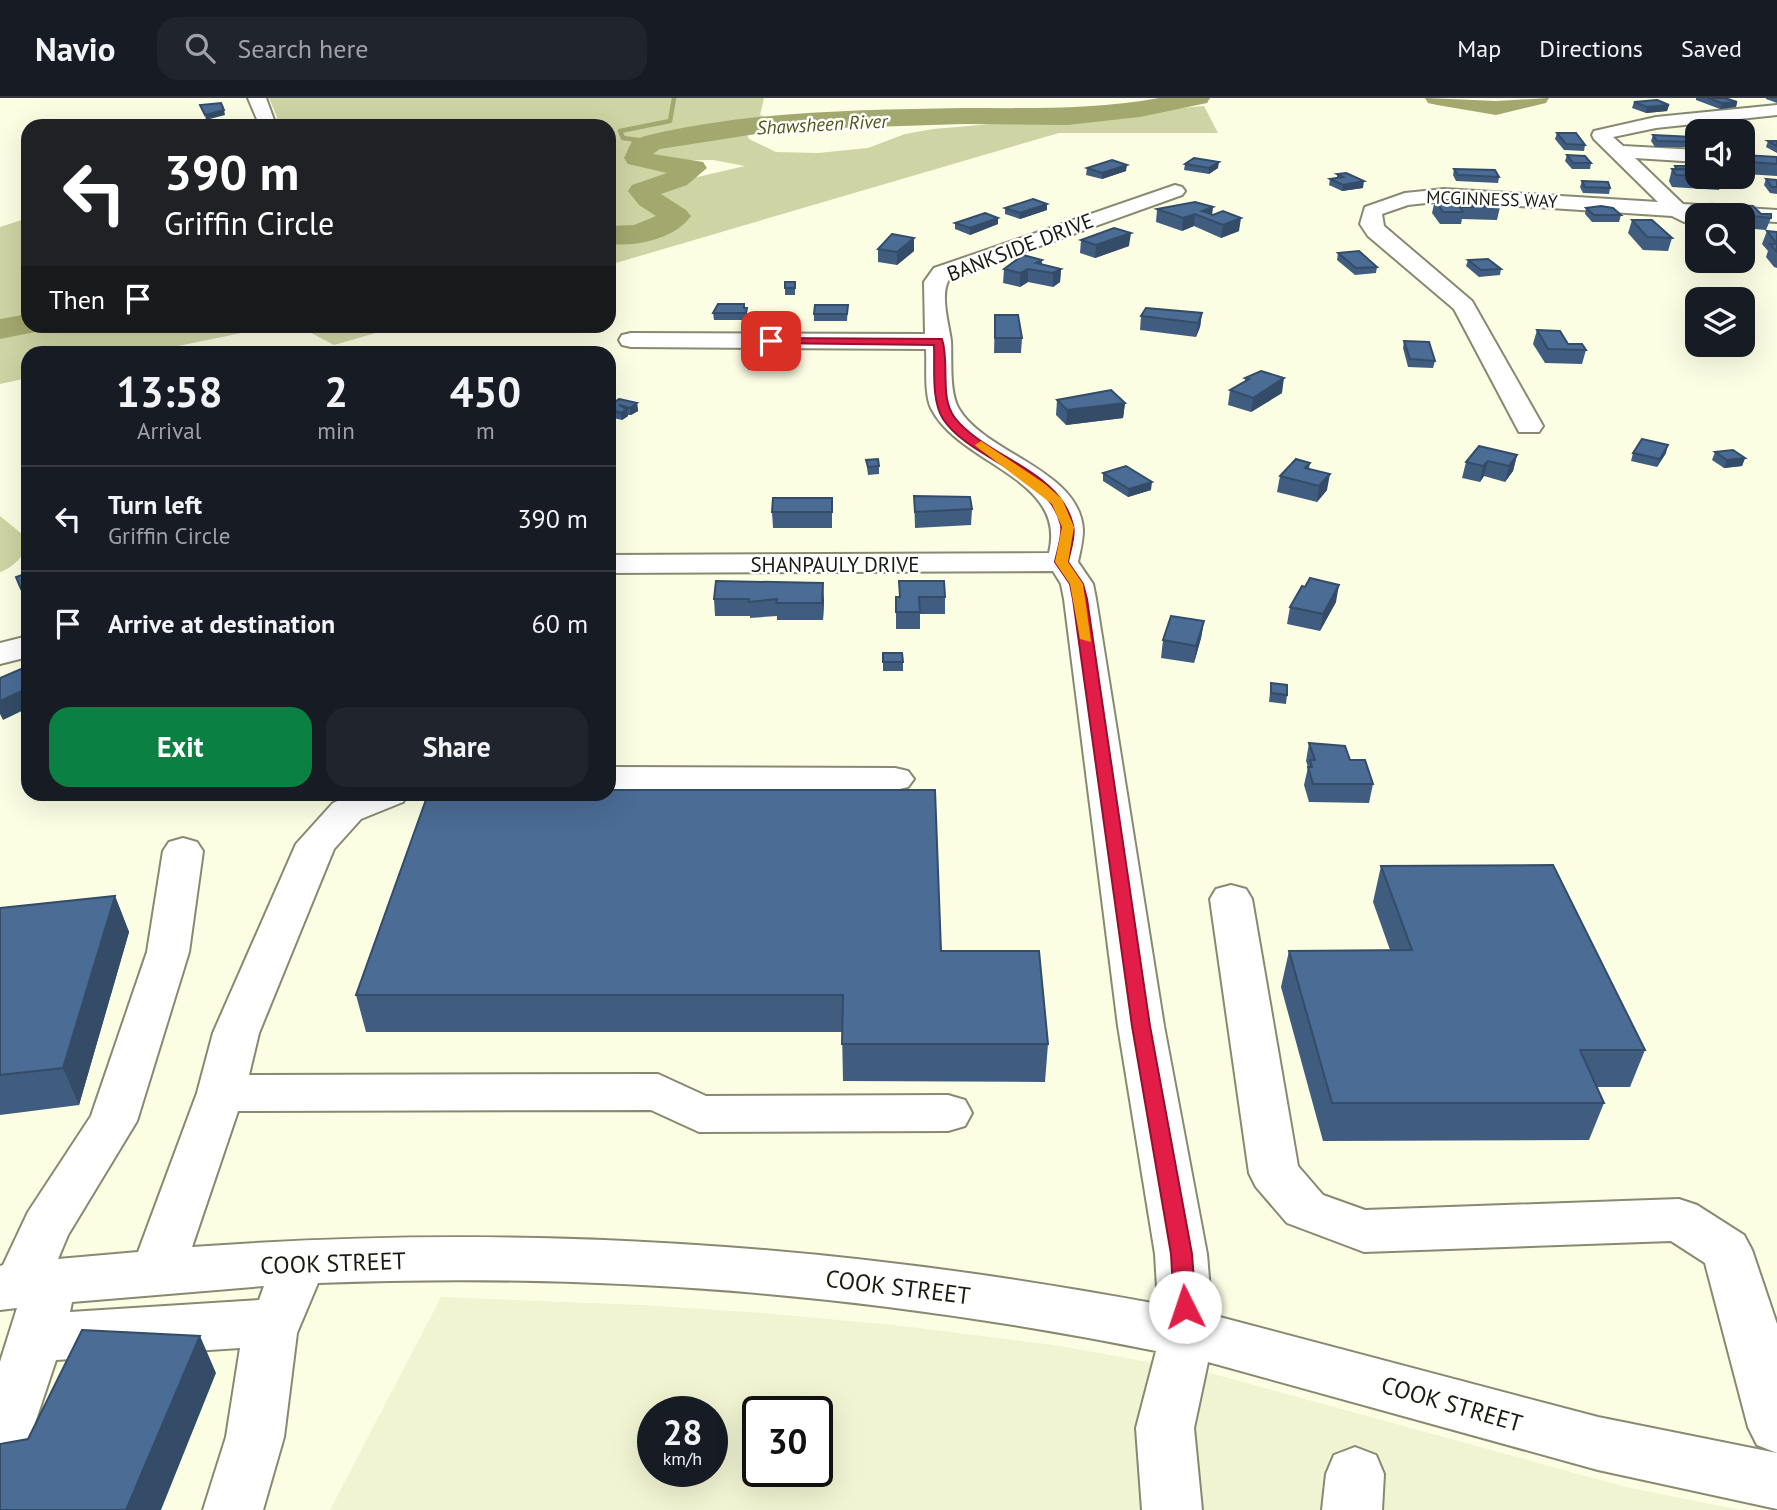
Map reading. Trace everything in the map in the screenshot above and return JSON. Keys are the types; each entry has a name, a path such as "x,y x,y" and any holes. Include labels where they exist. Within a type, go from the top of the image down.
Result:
{"street":[{"path":"257,98 265,119"},
{"path":"1685,217 1601,135 1637,125 1777,110"},
{"path":"1617,152 1685,155"},
{"name":"BANKSIDE DRIVE","path":"1062,562 1068,527 1057,502 1041,486 962,432 949,418 943,406 934,303 935,282 942,273 1175,191"},
{"name":"MCGINNESS WAY","path":"1529,426 1464,306 1444,286 1376,231 1371,224 1372,211 1405,199 1444,195 1678,209"},
{"path":"1678,209 1777,216"},
{"path":"631,340 939,342"},
{"path":"1062,562 1077,584 1082,611 1141,1026 1181,1254 1187,1334 1165,1428 1172,1510"},
{"name":"SHANPAULY DRIVE","path":"616,564 1062,562"},
{"path":"0,654 21,648"},
{"path":"616,778 895,779"},
{"path":"157,1272 221,1093 236,1033 316,844 347,811 371,801"},
{"path":"0,1434 7,1429 35,1338 24,1285 46,1227 113,1121 168,952 183,851"},
{"path":"1231,899 1274,1173 1305,1209 1364,1231 1679,1220 1726,1250 1742,1294 1777,1427"},
{"path":"221,1093 658,1091 699,1114 948,1113"},
{"name":"COOK STREET","path":"24,1285 157,1272 449,1259 625,1260 844,1279 964,1294 1187,1334 1429,1395 1587,1440 1777,1481"},
{"path":"35,1338 271,1323 280,1315 299,1264"},
{"path":"233,1510 254,1437 271,1323"}],"shaded area":[{"path":"269,98 764,98 760,115 782,122 654,142 641,147 638,158 646,160 645,148 648,146 737,131 746,132 749,139 776,152 818,153 868,148 905,134 933,129 1204,106 1218,133 1059,133 616,263 616,119 277,119","holes":["713,160 745,166 667,184 693,168 649,161"]},
{"path":"21,220 21,333 242,333 178,346 21,346 21,380 0,384 0,227"},
{"path":"311,333 376,333 334,345"},
{"path":"0,516 21,533 21,556 10,567 0,572"},
{"path":"441,1297 763,1313 903,1326 1054,1345 1210,1373 1626,1487 1741,1510 330,1510"}],"building":[{"path":"1708,98 1725,98 1737,102 1722,103"},
{"path":"1657,100 1669,105 1647,107 1634,102"},
{"path":"221,103 224,110 205,115 200,105"},
{"path":"1557,133 1576,133 1585,145 1566,144"},
{"path":"1653,135 1685,137 1685,142 1657,141"},
{"path":"1567,155 1585,156 1591,163 1573,163"},
{"path":"1755,156 1777,157 1777,164 1755,162"},
{"path":"1194,158 1219,162 1209,168 1185,164"},
{"path":"1112,160 1127,165 1102,173 1087,168"},
{"path":"1454,169 1495,170 1499,177 1458,175"},
{"path":"1672,169 1685,170 1685,175 1676,175"},
{"path":"1346,173 1364,181 1343,185 1330,179 1343,177 1337,174"},
{"path":"1766,179 1777,180 1777,187 1772,187"},
{"path":"1582,181 1608,182 1610,188 1585,187"},
{"path":"1033,199 1047,204 1020,213 1005,208"},
{"path":"1435,200 1495,201 1500,207 1460,207 1463,212 1443,212"},
{"path":"1195,202 1213,207 1202,211 1213,215 1223,211 1241,218 1223,225 1195,214 1183,218 1157,209"},
{"path":"1586,208 1613,208 1621,215 1594,215"},
{"path":"1755,208 1761,214 1771,214 1771,218 1755,216"},
{"path":"985,213 998,218 970,228 955,223"},
{"path":"1632,220 1652,220 1672,238 1647,237"},
{"path":"1114,228 1131,233 1096,245 1081,240"},
{"path":"1767,231 1777,232 1777,244"},
{"path":"892,234 914,238 897,252 878,249"},
{"path":"1359,251 1377,267 1356,268 1338,253"},
{"path":"1023,255 1042,260 1036,263 1061,269 1053,273 1028,269 1020,273 1004,269"},
{"path":"1488,259 1501,269 1481,270 1468,260"},
{"path":"785,282 795,282 795,288 785,288"},
{"path":"718,304 744,304 746,313 713,313"},
{"path":"815,305 848,305 847,314 814,314"},
{"path":"1146,308 1202,313 1198,323 1141,316"},
{"path":"995,315 1018,315 1022,338 995,338"},
{"path":"1537,330 1560,331 1568,344 1582,344 1586,350 1548,349"},
{"path":"1404,341 1429,342 1435,361 1410,359"},
{"path":"752,353 780,353 782,362 747,363"},
{"path":"1261,371 1284,378 1253,398 1230,390 1249,379 1245,378"},
{"path":"1111,390 1125,403 1067,410 1057,400"},
{"path":"619,399 637,403 630,408 619,405 627,409 621,413 616,411 616,401"},
{"path":"1642,439 1668,445 1660,459 1633,453"},
{"path":"1479,446 1517,455 1509,466 1488,461 1483,466 1466,462"},
{"path":"1733,450 1745,458 1727,460 1715,452"},
{"path":"878,459 879,466 868,467 866,460"},
{"path":"1296,459 1310,463 1305,468 1330,474 1319,486 1280,476"},
{"path":"1126,466 1152,482 1129,489 1103,473"},
{"path":"914,496 970,497 972,509 915,512"},
{"path":"773,498 832,498 832,512 772,512"},
{"path":"21,575 21,589 16,577"},
{"path":"1310,578 1339,585 1323,614 1290,607"},
{"path":"716,581 823,583 822,603 776,603 777,599 749,602 749,599 714,599"},
{"path":"899,581 944,581 945,597 919,597 920,612 896,612 896,597 900,597"},
{"path":"1171,616 1204,621 1196,646 1163,640"},
{"path":"883,653 902,653 903,662 883,662"},
{"path":"21,669 21,691 0,701 0,678"},
{"path":"1271,683 1287,685 1287,695 1271,693"},
{"path":"1309,743 1345,746 1350,760 1365,760 1373,784 1313,784 1308,767 1312,767 1310,760 1315,760"},
{"path":"616,790 935,790 941,951 1039,951 1048,1044 842,1044 843,995 356,995 425,801 616,801"},
{"path":"1553,865 1645,1050 1580,1050 1604,1103 1332,1103 1289,951 1412,950 1381,866"},
{"path":"115,896 63,1068 0,1075 0,908"},
{"path":"82,1330 200,1336 126,1510 0,1510 0,1444 28,1439"}],"waterway":[{"path":"654,142 623,138 620,131 670,121 674,98"},
{"name":"Shawsheen River","path":"616,236 644,232 676,216 649,199 642,191 677,179 693,168 658,164 638,158 641,147 654,142 782,122 962,116 1067,117 1140,109 1198,98"},
{"name":"Shawsheen River","path":"1437,98 1496,108 1537,98"},
{"name":"Shawsheen River","path":"0,329 21,325"}],"slow traffic":[{"path":"981,445 1041,486 1057,502 1068,527 1062,562 1077,584 1086,639"}],"route":[{"path":"771,341 939,342 943,406 949,418 962,432 1041,486 1057,502 1068,527 1062,562 1077,584 1080,599 1102,738 1141,1026 1181,1254 1185,1307"}]}
